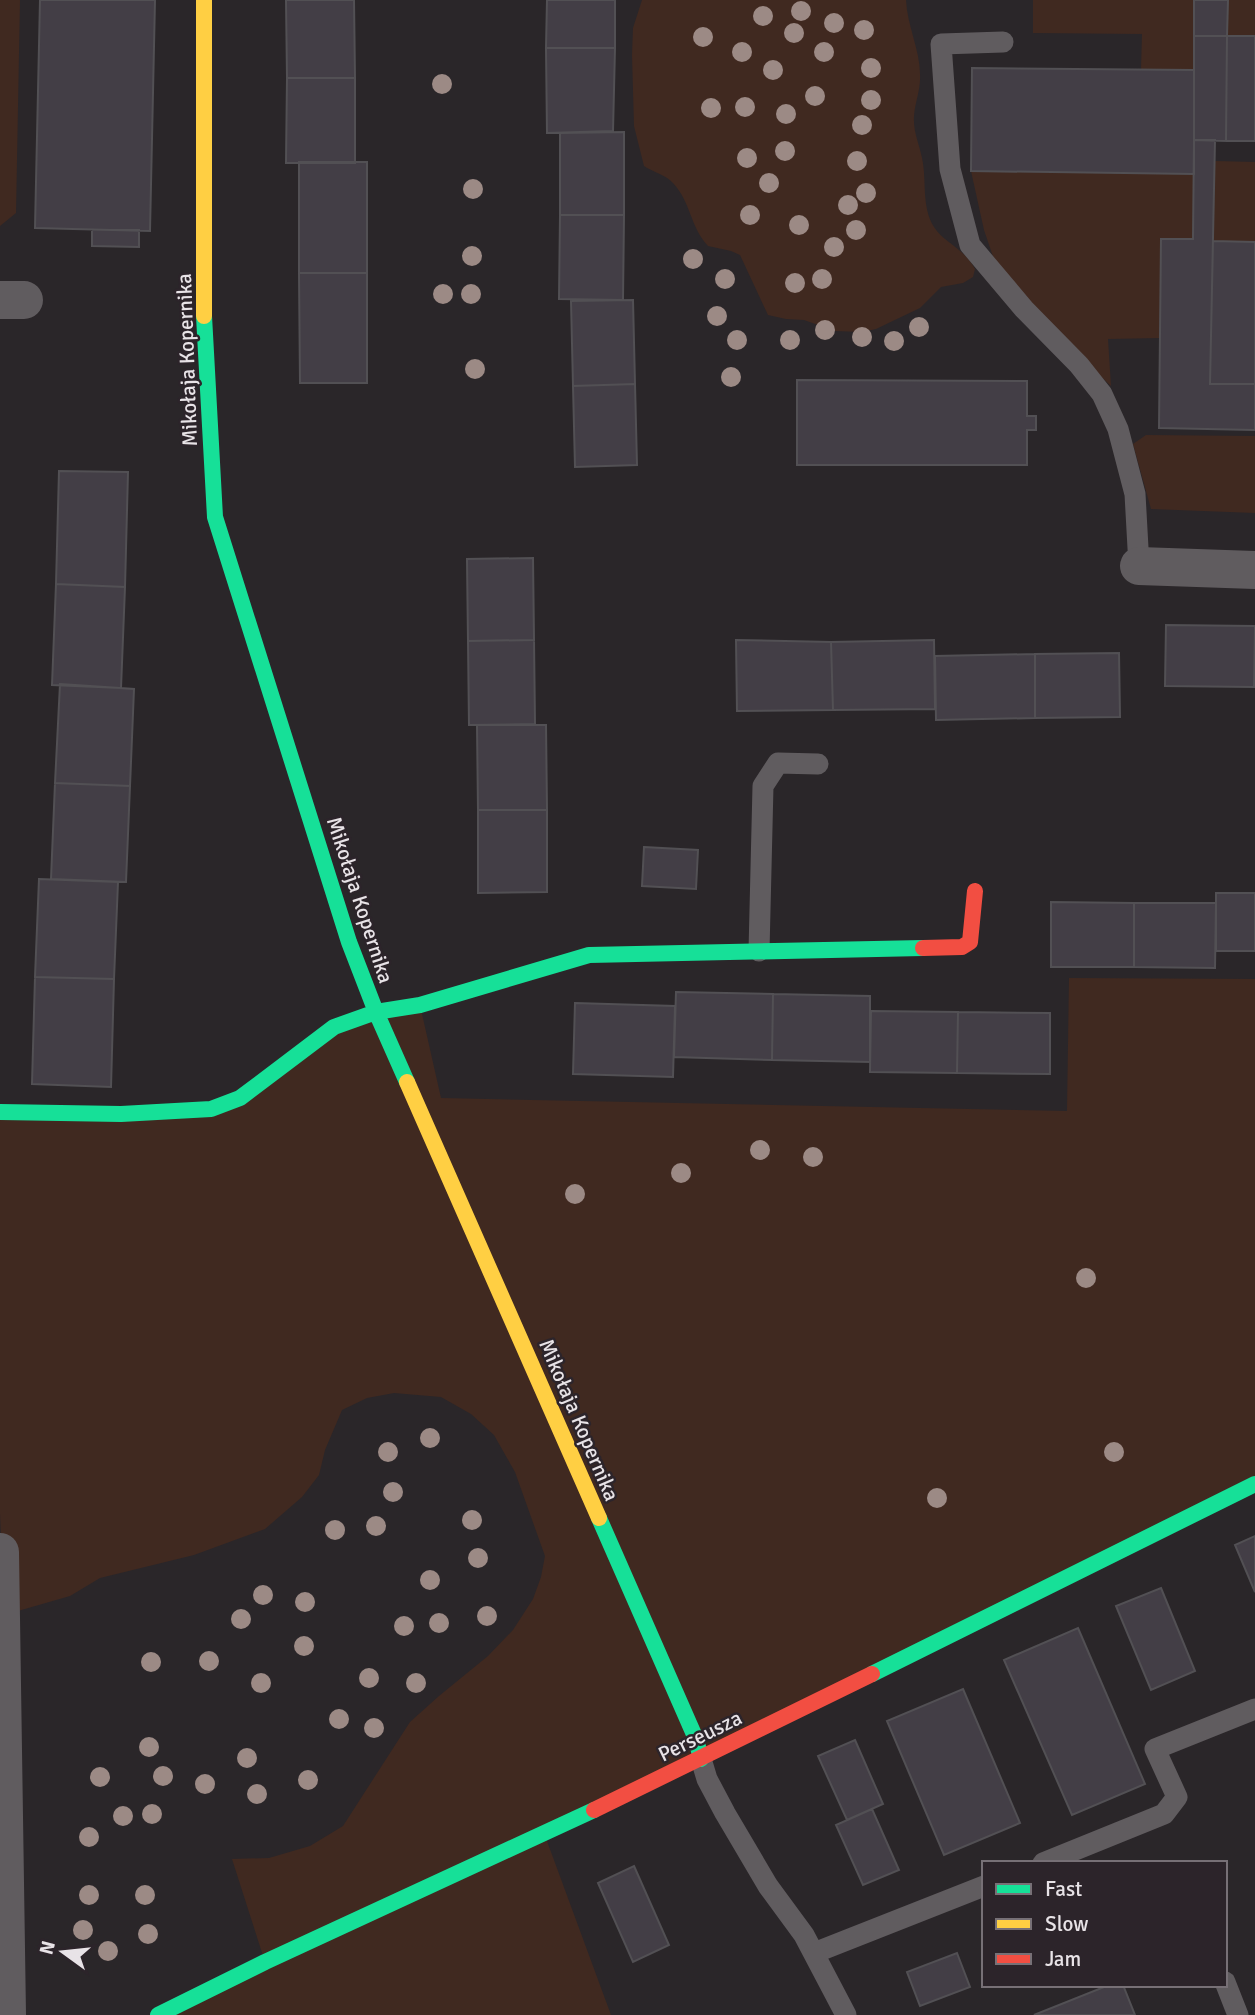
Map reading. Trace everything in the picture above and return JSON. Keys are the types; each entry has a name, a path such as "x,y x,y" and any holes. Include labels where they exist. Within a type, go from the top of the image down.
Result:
{"street":[{"name":"Mikołaja Kopernika","path":"204,0 204,345 215,517 349,942 376,1012 696,1738 701,1759"},
{"path":"1139,566 1255,570"},
{"path":"0,1112 121,1114 211,1109 240,1098 334,1027 376,1012 420,1005 589,955 962,947 970,942 975,891"},
{"name":"Perseusza","path":"158,2015 701,1759 1255,1484"},
{"path":"0,1552 7,2015"}],"lane":[{"path":"1003,42 941,44 950,169 958,205 970,245 1102,394 1118,429 1135,494 1139,566"},
{"path":"759,951 763,786 778,763 817,764"},
{"path":"1048,1861 1164,1814 1177,1797 1155,1749 1255,1709"},
{"path":"701,1759 707,1779 725,1813 768,1885 804,1934 846,2015"},
{"path":"814,1953 982,1887"},
{"path":"1227,1987 1238,2015"}],"shaded area":[{"path":"0,0 20,0 16,213 0,226"},
{"path":"642,0 906,0 919,65 920,85 914,122 923,166 927,210 938,233 960,251 975,269 973,277 963,283 941,287 920,308 876,329 862,332 835,331 804,320 768,315 740,255 708,246 697,231 679,190 667,178 644,166 634,126 632,55 633,28"},
{"path":"1033,0 1194,0 1194,70 1141,69 1142,34 1033,33"},
{"path":"1228,0 1255,0 1255,36 1227,36"},
{"path":"1215,161 1255,162 1255,242 1213,241"},
{"path":"971,171 1194,174 1193,239 1161,240 1160,338 1108,339 1111,386 1002,283 984,230"},
{"path":"1146,435 1255,436 1255,513 1151,509 1133,444"},
{"path":"1069,978 1255,979 1255,1484 544,1833 611,2015 158,2015 265,1962 232,1859 269,1858 310,1846 343,1826 410,1722 488,1656 513,1630 533,1599 545,1556 515,1472 494,1435 471,1414 441,1397 394,1393 367,1398 342,1410 325,1450 319,1475 302,1497 265,1529 194,1555 100,1578 70,1596 4,1615 0,1513 0,1112 211,1109 334,1027 420,1005 441,1098 1067,1111"}],"building":[{"path":"40,0 155,0 150,231 35,228"},
{"path":"286,0 354,0 355,78 287,78"},
{"path":"547,0 615,0 615,48 546,48"},
{"path":"1194,0 1228,0 1227,36 1194,36"},
{"path":"1194,36 1227,36 1226,141 1194,140"},
{"path":"1227,36 1255,36 1255,141 1226,141"},
{"path":"546,48 615,48 613,131 547,133"},
{"path":"972,68 1194,70 1194,174 971,171"},
{"path":"287,78 355,78 355,163 286,163"},
{"path":"624,132 624,215 560,215 560,133"},
{"path":"1194,140 1215,140 1210,384 1255,384 1255,430 1159,428 1161,239 1193,239"},
{"path":"299,162 367,162 367,273 299,273"},
{"path":"560,215 624,215 623,300 559,299"},
{"path":"92,230 139,230 139,247 92,246"},
{"path":"1213,241 1255,242 1255,384 1210,384"},
{"path":"299,273 367,273 367,383 300,383"},
{"path":"633,300 635,384 573,386 571,301"},
{"path":"797,380 1027,381 1027,416 1036,416 1036,430 1027,430 1027,465 797,465"},
{"path":"635,384 637,465 575,467 573,386"},
{"path":"59,471 128,472 125,587 56,584"},
{"path":"533,558 534,640 468,641 467,559"},
{"path":"56,584 125,587 121,688 52,685"},
{"path":"1166,625 1255,626 1254,687 1165,686"},
{"path":"534,640 535,724 469,725 468,641"},
{"path":"736,640 831,642 833,710 737,711"},
{"path":"934,640 935,709 833,710 831,642"},
{"path":"1119,653 1120,717 1035,718 1035,654"},
{"path":"1035,654 1035,718 936,720 935,656"},
{"path":"60,684 134,689 130,786 55,783"},
{"path":"477,725 546,725 547,810 478,810"},
{"path":"55,783 130,786 126,882 51,879"},
{"path":"478,810 547,810 547,892 478,893"},
{"path":"644,847 698,850 696,889 642,886"},
{"path":"39,879 118,882 114,979 35,977"},
{"path":"1216,893 1255,893 1255,951 1216,951"},
{"path":"1051,902 1134,903 1134,967 1051,967"},
{"path":"1134,903 1216,903 1215,968 1134,967"},
{"path":"35,977 114,979 111,1087 32,1084"},
{"path":"676,992 773,994 772,1060 674,1057"},
{"path":"773,994 870,996 870,1062 772,1060"},
{"path":"575,1003 675,1006 673,1077 573,1074"},
{"path":"871,1011 958,1012 957,1073 870,1072"},
{"path":"958,1012 1050,1013 1050,1074 957,1073"},
{"path":"1255,1536 1255,1592 1235,1545"},
{"path":"1161,1588 1195,1671 1151,1690 1116,1606"},
{"path":"1078,1628 1145,1784 1072,1815 1004,1660"},
{"path":"963,1689 1020,1823 944,1855 887,1721"},
{"path":"855,1740 883,1804 847,1820 818,1756"},
{"path":"872,1809 899,1870 863,1885 836,1825"},
{"path":"634,1866 669,1945 633,1962 598,1883"},
{"path":"957,1953 970,1987 920,2006 907,1972"},
{"path":"1104,1987 1124,1987 1135,2015 1034,2015"}],"traffic: fast":[{"path":"204,316 215,517 349,942 407,1082"},
{"path":"0,1112 121,1114 211,1109 240,1098 334,1027 376,1012 420,1005 589,955 923,948"},
{"path":"872,1674 1255,1484"},
{"path":"599,1518 696,1739 701,1759"},
{"path":"158,2015 265,1962 594,1810"}],"traffic: slow":[{"path":"204,0 204,316"},
{"path":"407,1082 599,1518"}],"traffic: jam":[{"path":"923,948 962,947 970,942 975,891"},
{"path":"594,1810 872,1674"}]}
